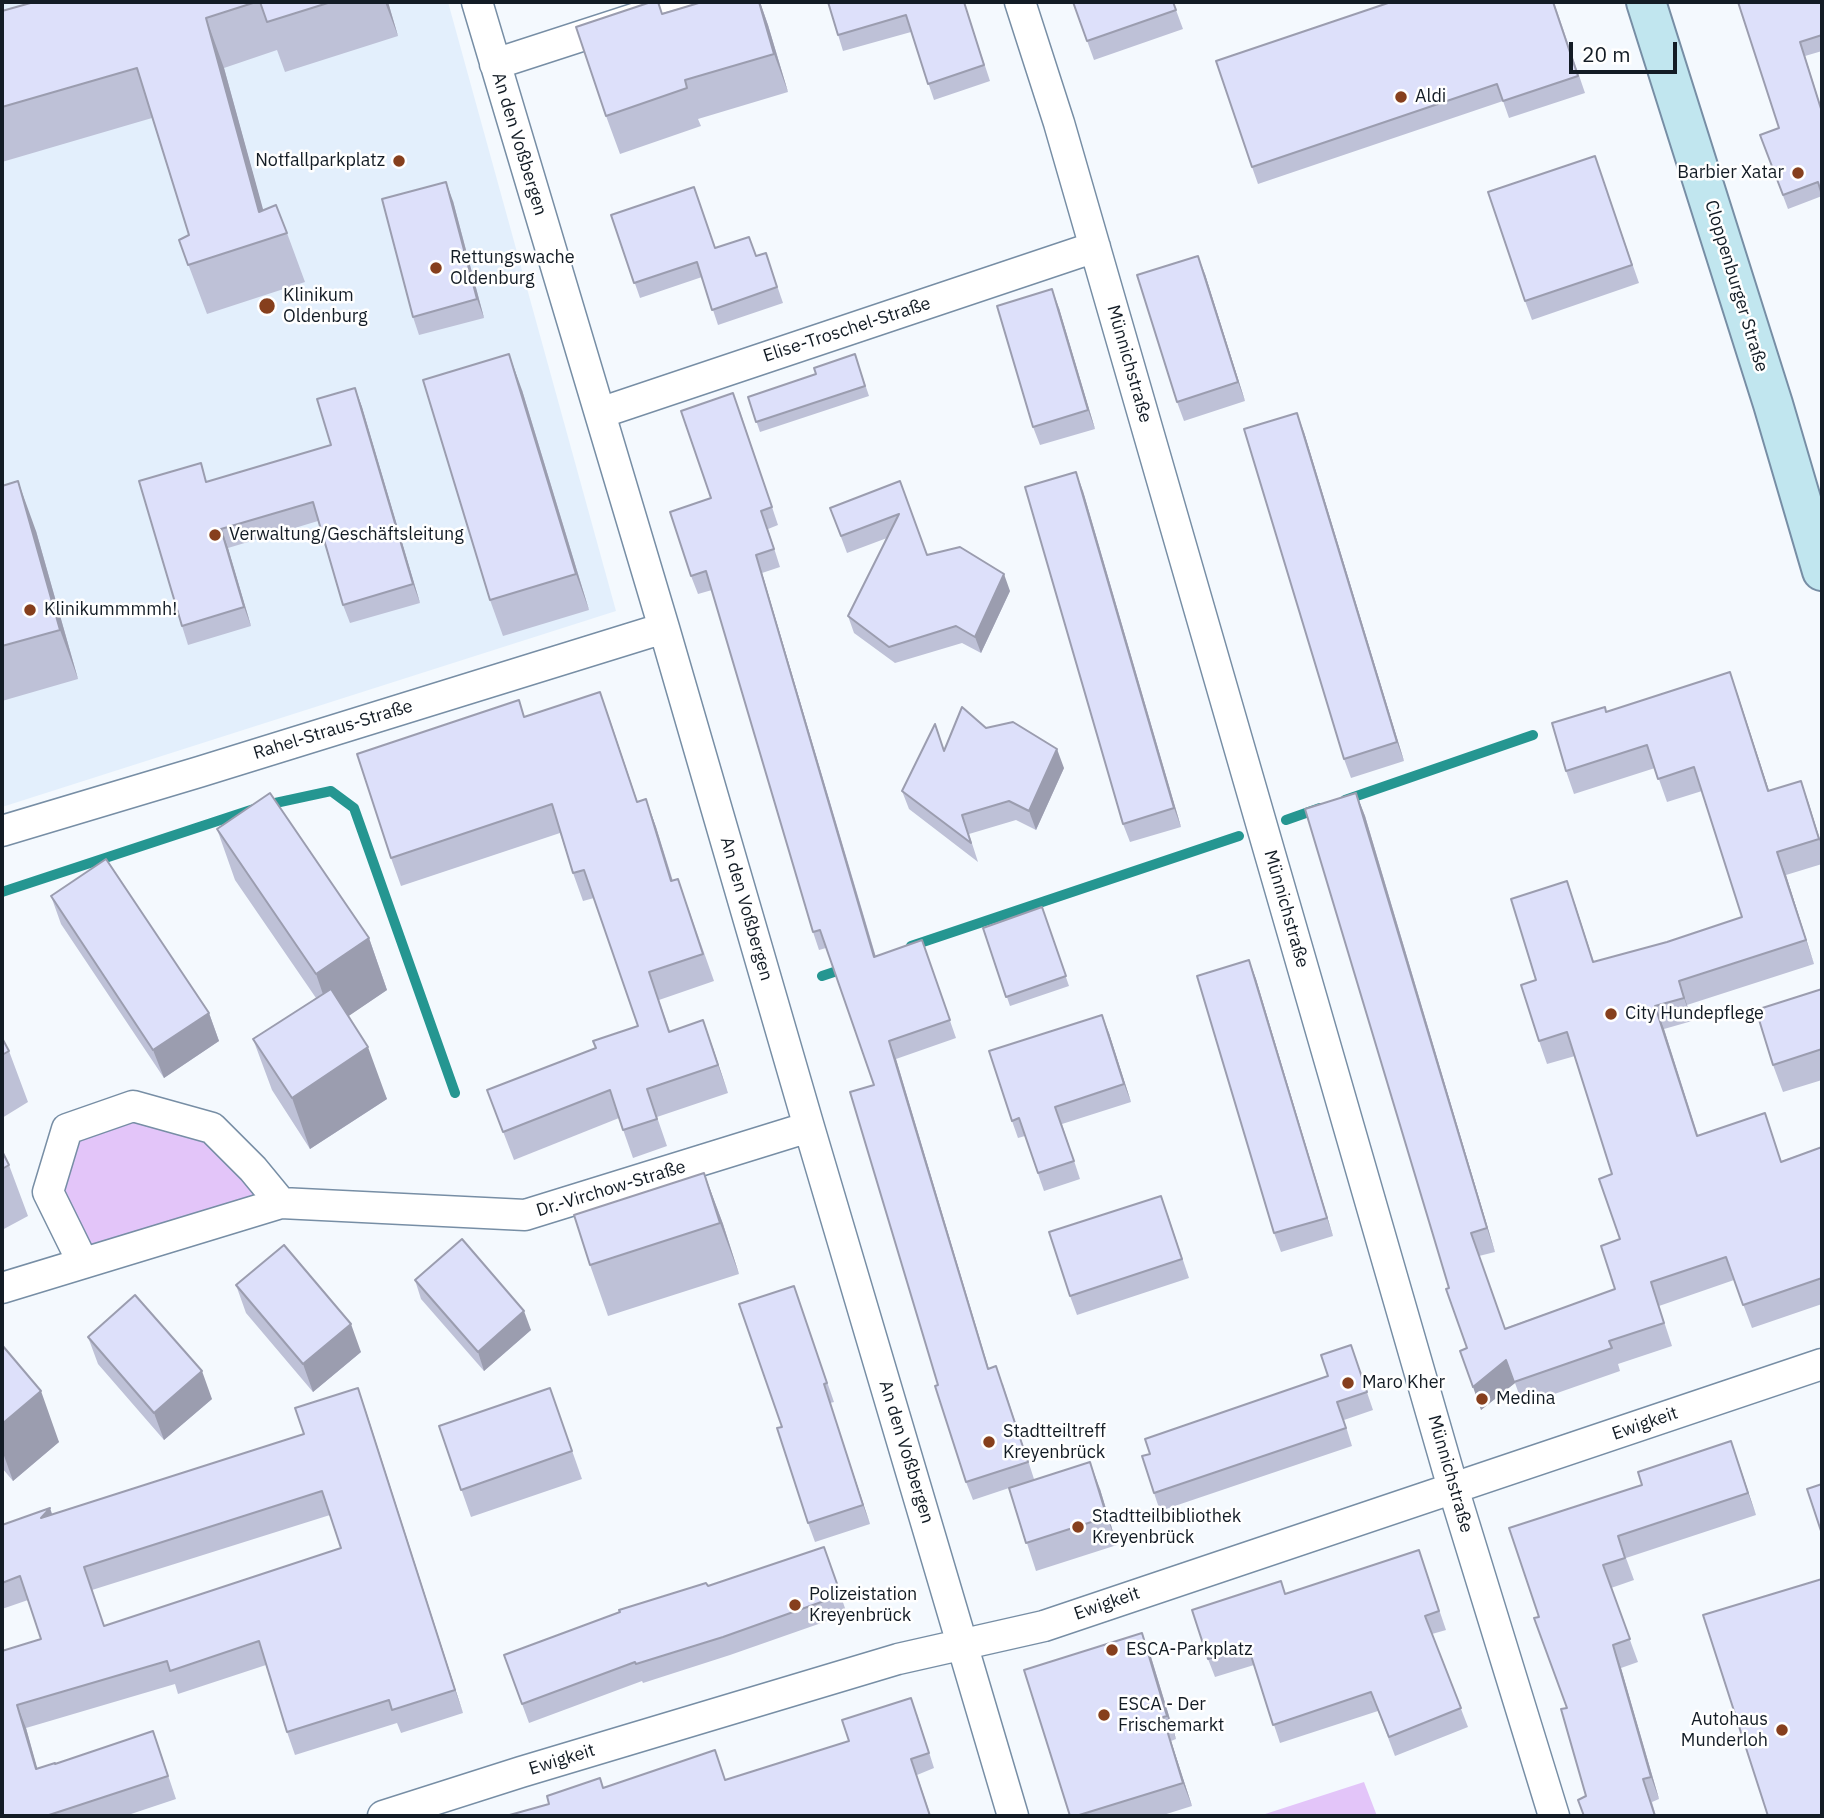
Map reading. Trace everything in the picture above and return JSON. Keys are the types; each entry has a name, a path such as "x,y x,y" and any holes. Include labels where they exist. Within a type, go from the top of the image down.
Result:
{"main road":[{"name":"Cloppenburger Straße","path":"1646,2 1773,404 1822,571"}],"street":[{"name":"An den Voßbergen","path":"477,2 1013,1816"},
{"path":"495,64 686,2"},
{"name":"Münnichstraße","path":"1020,2 1059,123 1454,1488 1554,1816"},
{"name":"Elise-Troschel-Straße","path":"600,412 1095,247"},
{"name":"Rahel-Straus-Straße","path":"2,831 664,628"},
{"path":"83,1263 48,1192 67,1129 133,1106 212,1128 253,1169 281,1203"},
{"name":"Dr.-Virchow-Straße","path":"2,1288 281,1203 525,1216 809,1127"},
{"name":"Ewigkeit","path":"383,1816 898,1658 1044,1626 1822,1364"}],"shaded area":[{"name":"Klinikum Oldenburg","path":"2,2 448,2 616,611 2,807"},
{"path":"133,1106 212,1128 281,1203 83,1263 48,1192 67,1129"},
{"path":"1364,1782 1377,1816 1259,1816"}],"building":[{"path":"34,2 256,2 206,18 259,212 276,205 287,233 188,265 179,240 189,235 137,68 2,107 2,11"},
{"path":"260,2 331,2 267,22"},
{"path":"658,2 662,14 702,2 759,2 774,54 685,80 687,88 606,116 576,27"},
{"path":"828,2 964,2 984,65 928,84 906,15 838,35"},
{"path":"1073,2 1173,2 1176,10 1087,41"},
{"name":"Aldi","path":"1391,2 1553,2 1578,76 1503,101 1497,84 1252,167 1216,61"},
{"path":"1738,2 1822,2 1822,35 1800,42 1822,112 1822,195 1818,182 1783,195 1760,135 1779,128"},
{"path":"1595,156 1632,265 1525,301 1488,192"},
{"name":"Rettungswache Oldenburg","path":"446,182 477,299 413,317 382,199"},
{"path":"694,187 715,248 749,237 756,256 766,253 777,287 712,310 697,262 634,283 611,215"},
{"path":"1198,256 1238,382 1177,402 1137,275"},
{"path":"1052,289 1088,410 1033,427 997,306"},
{"path":"509,354 576,574 490,600 423,380"},
{"path":"855,354 865,386 756,422 748,397 816,374 814,368"},
{"name":"Verwaltung/Geschäftsleitung","path":"355,388 413,584 343,605 313,502 221,529 244,607 182,626 139,481 201,463 206,482 331,445 317,399"},
{"path":"733,393 772,507 761,511 774,549 756,555 874,957 922,940 950,1020 889,1041 988,1369 996,1366 1028,1462 966,1482 935,1386 938,1385 850,1092 874,1085 820,930 813,932 706,571 691,576 670,512 711,498 681,411"},
{"path":"1297,413 1397,742 1344,759 1244,429"},
{"path":"1076,472 1174,808 1123,824 1025,487"},
{"path":"18,481 60,630 2,646 2,486"},
{"path":"900,481 927,555 960,547 1004,574 975,637 956,626 889,647 848,616 899,514 841,536 830,508"},
{"path":"1730,672 1768,791 1801,781 1819,839 1777,852 1806,940 1679,981 1684,998 1655,1006 1697,1136 1765,1113 1781,1162 1822,1147 1822,1278 1743,1305 1726,1257 1651,1282 1664,1323 1609,1341 1612,1348 1514,1382 1506,1360 1473,1387 1460,1351 1467,1348 1446,1289 1449,1288 1305,809 1356,793 1487,1228 1471,1233 1505,1329 1615,1289 1601,1246 1620,1239 1599,1179 1612,1174 1567,1032 1539,1041 1521,985 1536,980 1511,899 1567,881 1593,962 1667,942 1742,917 1694,767 1658,779 1647,745 1566,771 1552,723 1605,707 1606,712"},
{"path":"600,692 637,802 646,799 671,881 678,879 703,954 649,972 669,1032 703,1020 718,1065 647,1089 657,1119 623,1130 610,1090 503,1132 487,1090 596,1048 593,1041 638,1026 584,870 573,873 552,804 391,858 357,754 519,700 524,717"},
{"path":"962,707 986,728 1013,722 1057,749 1029,811 1009,801 962,815 971,843 902,791 935,724 944,751"},
{"path":"270,793 369,938 316,974 217,829"},
{"path":"106,859 209,1013 153,1050 51,896"},
{"path":"1042,907 1066,976 1006,997 983,928"},
{"path":"1249,960 1327,1218 1274,1233 1197,976"},
{"path":"331,989 368,1047 292,1098 253,1039"},
{"path":"1822,989 1822,1049 1773,1065 1756,1010"},
{"path":"1102,1015 1124,1084 1055,1107 1074,1161 1038,1173 1019,1118 1012,1121 989,1051"},
{"path":"2,1038 9,1051 2,1055"},
{"path":"2,1151 9,1165 2,1169"},
{"path":"704,1173 720,1223 590,1265 574,1215"},
{"path":"1161,1196 1182,1259 1070,1296 1049,1232"},
{"path":"462,1239 524,1311 478,1352 415,1280"},
{"path":"284,1245 351,1324 303,1364 236,1285"},
{"path":"794,1286 827,1383 824,1384 863,1505 808,1523 777,1428 782,1427 739,1304"},
{"path":"135,1295 202,1371 154,1413 88,1337"},
{"path":"2,1345 41,1391 2,1424"},
{"path":"1351,1345 1367,1392 1337,1402 1346,1428 1154,1493 1142,1456 1150,1454 1145,1439 1328,1376 1321,1355"},
{"path":"358,1388 455,1690 392,1710 389,1700 287,1732 259,1641 170,1671 167,1661 17,1705 36,1769 153,1731 168,1776 46,1816 2,1816 2,1651 41,1639 20,1576 2,1583 2,1525 50,1508 41,1518 304,1434 295,1408","holes":["322,1491 341,1548 104,1626 84,1567"]},
{"path":"550,1388 572,1451 461,1490 439,1426"},
{"path":"1731,1441 1748,1493 1618,1536 1625,1558 1603,1565 1630,1639 1613,1645 1651,1777 1643,1779 1655,1816 1584,1816 1578,1800 1586,1796 1561,1709 1567,1708 1534,1618 1539,1617 1509,1528 1642,1485 1638,1472"},
{"path":"1090,1462 1107,1517 1026,1543 1009,1488"},
{"path":"1822,1484 1822,1534 1807,1489"},
{"path":"824,1547 841,1595 723,1637 636,1664 635,1662 522,1704 504,1655 620,1612 619,1610 706,1583 708,1586"},
{"path":"1419,1550 1439,1611 1425,1616 1461,1708 1389,1737 1371,1692 1273,1725 1248,1646 1208,1659 1192,1610 1281,1581 1285,1594"},
{"name":"Autohaus Munderloh","path":"1822,1579 1822,1816 1768,1816 1703,1615"},
{"path":"1142,1633 1167,1716 1163,1717 1183,1783 1070,1816 1024,1670"},
{"path":"911,1698 929,1753 911,1759 930,1816 506,1816 549,1804 547,1796 600,1778 603,1788 715,1750 725,1780 849,1741 842,1720"}],"waterway":[{"path":"1345,800 1533,735"},
{"path":"2,892 266,805 331,791 354,808 455,1093"},
{"path":"1286,820 1320,808"},
{"path":"911,946 1239,836"},
{"path":"822,976 846,968"}],"place":[{"name":"Aldi","path":"1401,97"},
{"name":"Notfallparkplatz","path":"399,161"},
{"name":"Barbier Xatar","path":"1798,173"},
{"name":"Rettungswache Oldenburg","path":"436,268"},
{"name":"Klinikum Oldenburg","path":"267,306"},
{"name":"Verwaltung/Geschäftsleitung","path":"215,535"},
{"name":"Klinikummmmh!","path":"30,610"},
{"name":"City Hundepflege","path":"1611,1014"},
{"name":"Maro Kher","path":"1348,1383"},
{"name":"Medina","path":"1482,1399"},
{"name":"Stadtteiltreff Kreyenbrück","path":"989,1442"},
{"name":"Stadtteilbibliothek Kreyenbrück","path":"1078,1527"},
{"name":"Polizeistation Kreyenbrück","path":"795,1605"},
{"name":"ESCA-Parkplatz","path":"1112,1650"},
{"name":"ESCA - Der Frischemarkt","path":"1104,1715"},
{"name":"Autohaus Munderloh","path":"1782,1730"}]}
